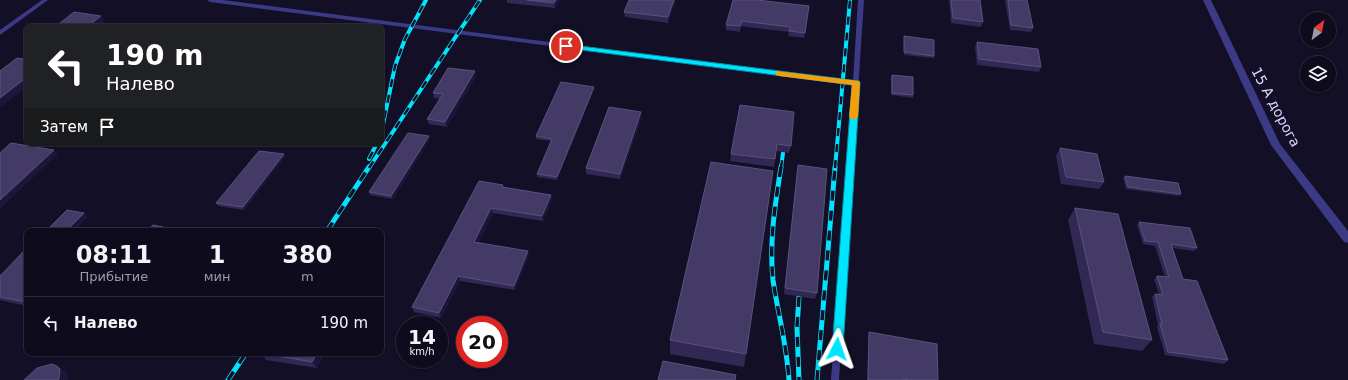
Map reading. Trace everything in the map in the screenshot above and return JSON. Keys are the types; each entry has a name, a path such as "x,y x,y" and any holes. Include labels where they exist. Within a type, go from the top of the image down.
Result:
{"street":[{"name":"15 А дорога","path":"1207,0 1276,145 1348,238"}],"lane":[{"path":"0,33 45,0"},
{"path":"210,0 856,83"},
{"path":"835,380 861,0"}],"building":[{"path":"527,0 556,0 554,3"},
{"path":"629,0 674,0 668,17 624,12"},
{"path":"733,0 757,0 809,6 805,33 789,31 790,27 742,21 740,26 726,25"},
{"path":"951,0 980,0 983,22 953,18"},
{"path":"1008,0 1027,0 1033,28 1011,25"},
{"path":"74,12 101,16 91,24 59,24"},
{"path":"904,36 934,40 934,56 904,52"},
{"path":"977,42 1038,49 1041,67 979,59"},
{"path":"17,58 24,59 24,79 0,98 0,71"},
{"path":"448,68 475,71 445,122 427,119 443,94 433,93"},
{"path":"892,75 913,77 913,95 892,93"},
{"path":"561,82 594,87 557,177 537,174 552,139 536,136"},
{"path":"740,105 794,112 791,146 777,144 775,159 731,154"},
{"path":"609,107 641,112 620,174 586,168"},
{"path":"408,133 429,136 391,196 369,192"},
{"path":"11,143 54,150 0,200 0,153"},
{"path":"1060,148 1097,154 1104,182 1066,177"},
{"path":"259,151 284,154 243,207 216,203"},
{"path":"711,162 773,171 746,354 670,340"},
{"path":"798,165 827,169 817,293 785,288"},
{"path":"1125,176 1178,183 1181,194 1128,187"},
{"path":"479,181 503,185 502,187 551,195 542,216 491,208 474,242 528,251 514,286 458,276 439,313 412,307"},
{"path":"1075,208 1118,214 1152,340 1103,332"},
{"path":"67,210 84,213 69,228 49,228"},
{"path":"1139,222 1190,228 1197,248 1171,244 1183,279 1197,281 1228,360 1168,352 1160,324 1162,324 1155,294 1163,295 1157,276 1169,277 1158,242 1145,241"},
{"path":"153,225 167,228 150,228"},
{"path":"24,251 24,302 0,297 0,276"},
{"path":"869,332 937,344 938,380 868,380"},
{"path":"278,356 315,356 312,362"},
{"path":"663,361 736,375 735,380 658,380"},
{"path":"52,364 60,369 58,380 24,380 37,368"}],"railway":[{"path":"384,119 395,66 405,39 426,0"},
{"path":"384,145 480,0"},
{"path":"835,168 850,0"},
{"path":"369,159 376,146"},
{"path":"369,168 384,146"},
{"path":"781,168 783,153"},
{"path":"329,228 369,167"},
{"path":"781,167 773,224 772,266 789,380"},
{"path":"817,380 835,167"},
{"path":"799,297 797,327 799,380"},
{"path":"228,380 244,356"}],"slow traffic":[{"path":"779,73 856,83 854,117"}],"route":[{"path":"566,46 856,83 837,349"}]}
